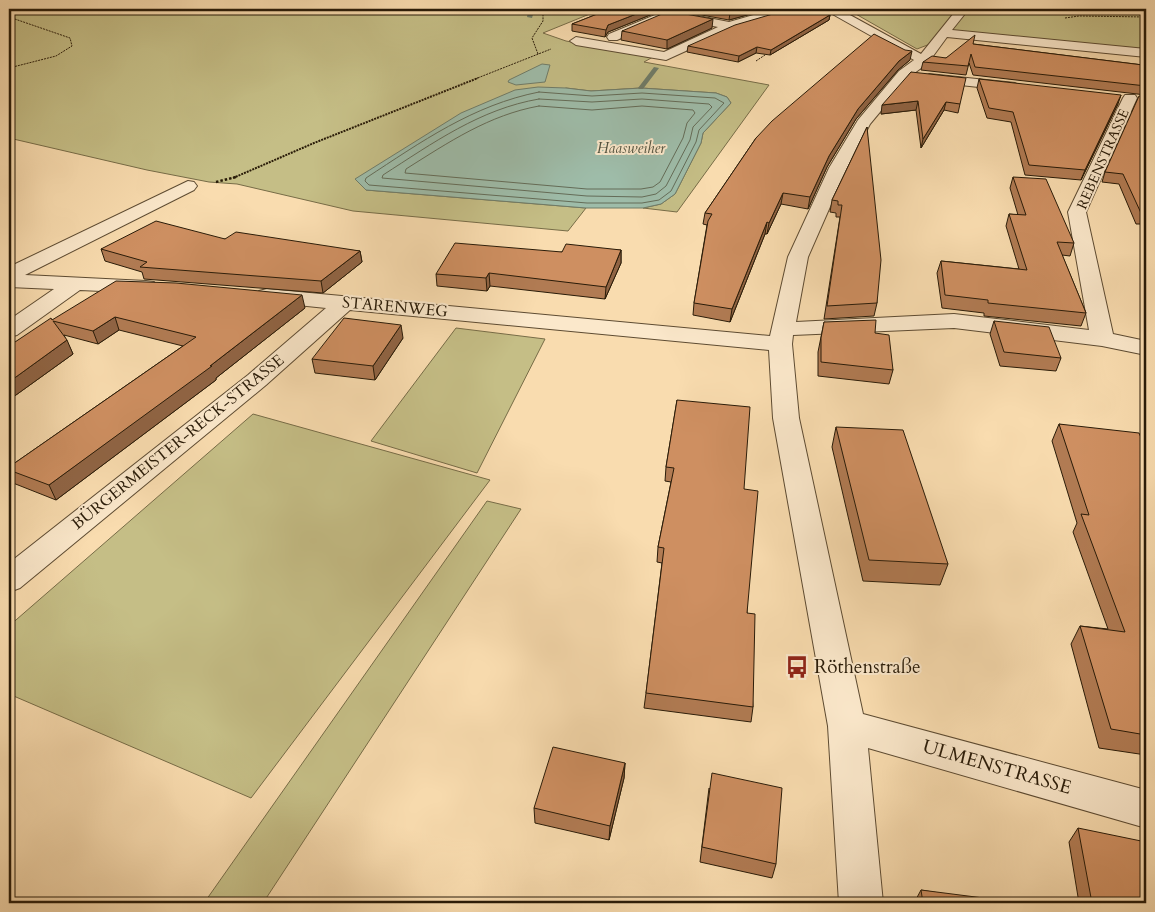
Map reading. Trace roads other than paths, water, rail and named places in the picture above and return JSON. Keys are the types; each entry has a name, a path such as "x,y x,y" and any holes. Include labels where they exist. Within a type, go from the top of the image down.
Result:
{"street":[{"path":"576,41 666,56 730,26 766,14 791,9"},
{"path":"831,9 923,60"},
{"path":"613,37 667,13 730,26"},
{"path":"861,903 847,726 786,418 782,336 798,257 838,168 863,123 904,74 923,60 958,15"},
{"path":"943,33 1146,53"},
{"path":"904,74 1025,88"},
{"path":"1111,96 1138,99"},
{"name":"REBENSTRASSE","path":"1102,339 1077,212 1138,99"},
{"path":"9,275 188,186"},
{"path":"9,281 171,288"},
{"path":"9,330 78,284"},
{"name":"STARENWEG","path":"248,294 782,336 954,321 1102,339 1146,348"},
{"name":"BÜRGERMEISTER-RECK-STRASSE","path":"9,580 257,380 346,302"},
{"name":"ULMENSTRASSE","path":"847,726 1146,809"}],"water":[{"path":"542,64 550,65 545,82 516,85 508,82 509,80"},
{"name":"Haasweiher","path":"538,87 591,91 641,88 716,93 727,97 731,103 703,133 701,143 675,194 661,204 643,208 586,208 366,190 355,179 461,113 515,90"}],"waterway":[{"path":"528,9 531,11 530,17"},
{"path":"641,88 656,68"}],"place":[{"name":"Röthenstraße","path":"797,667"}]}
